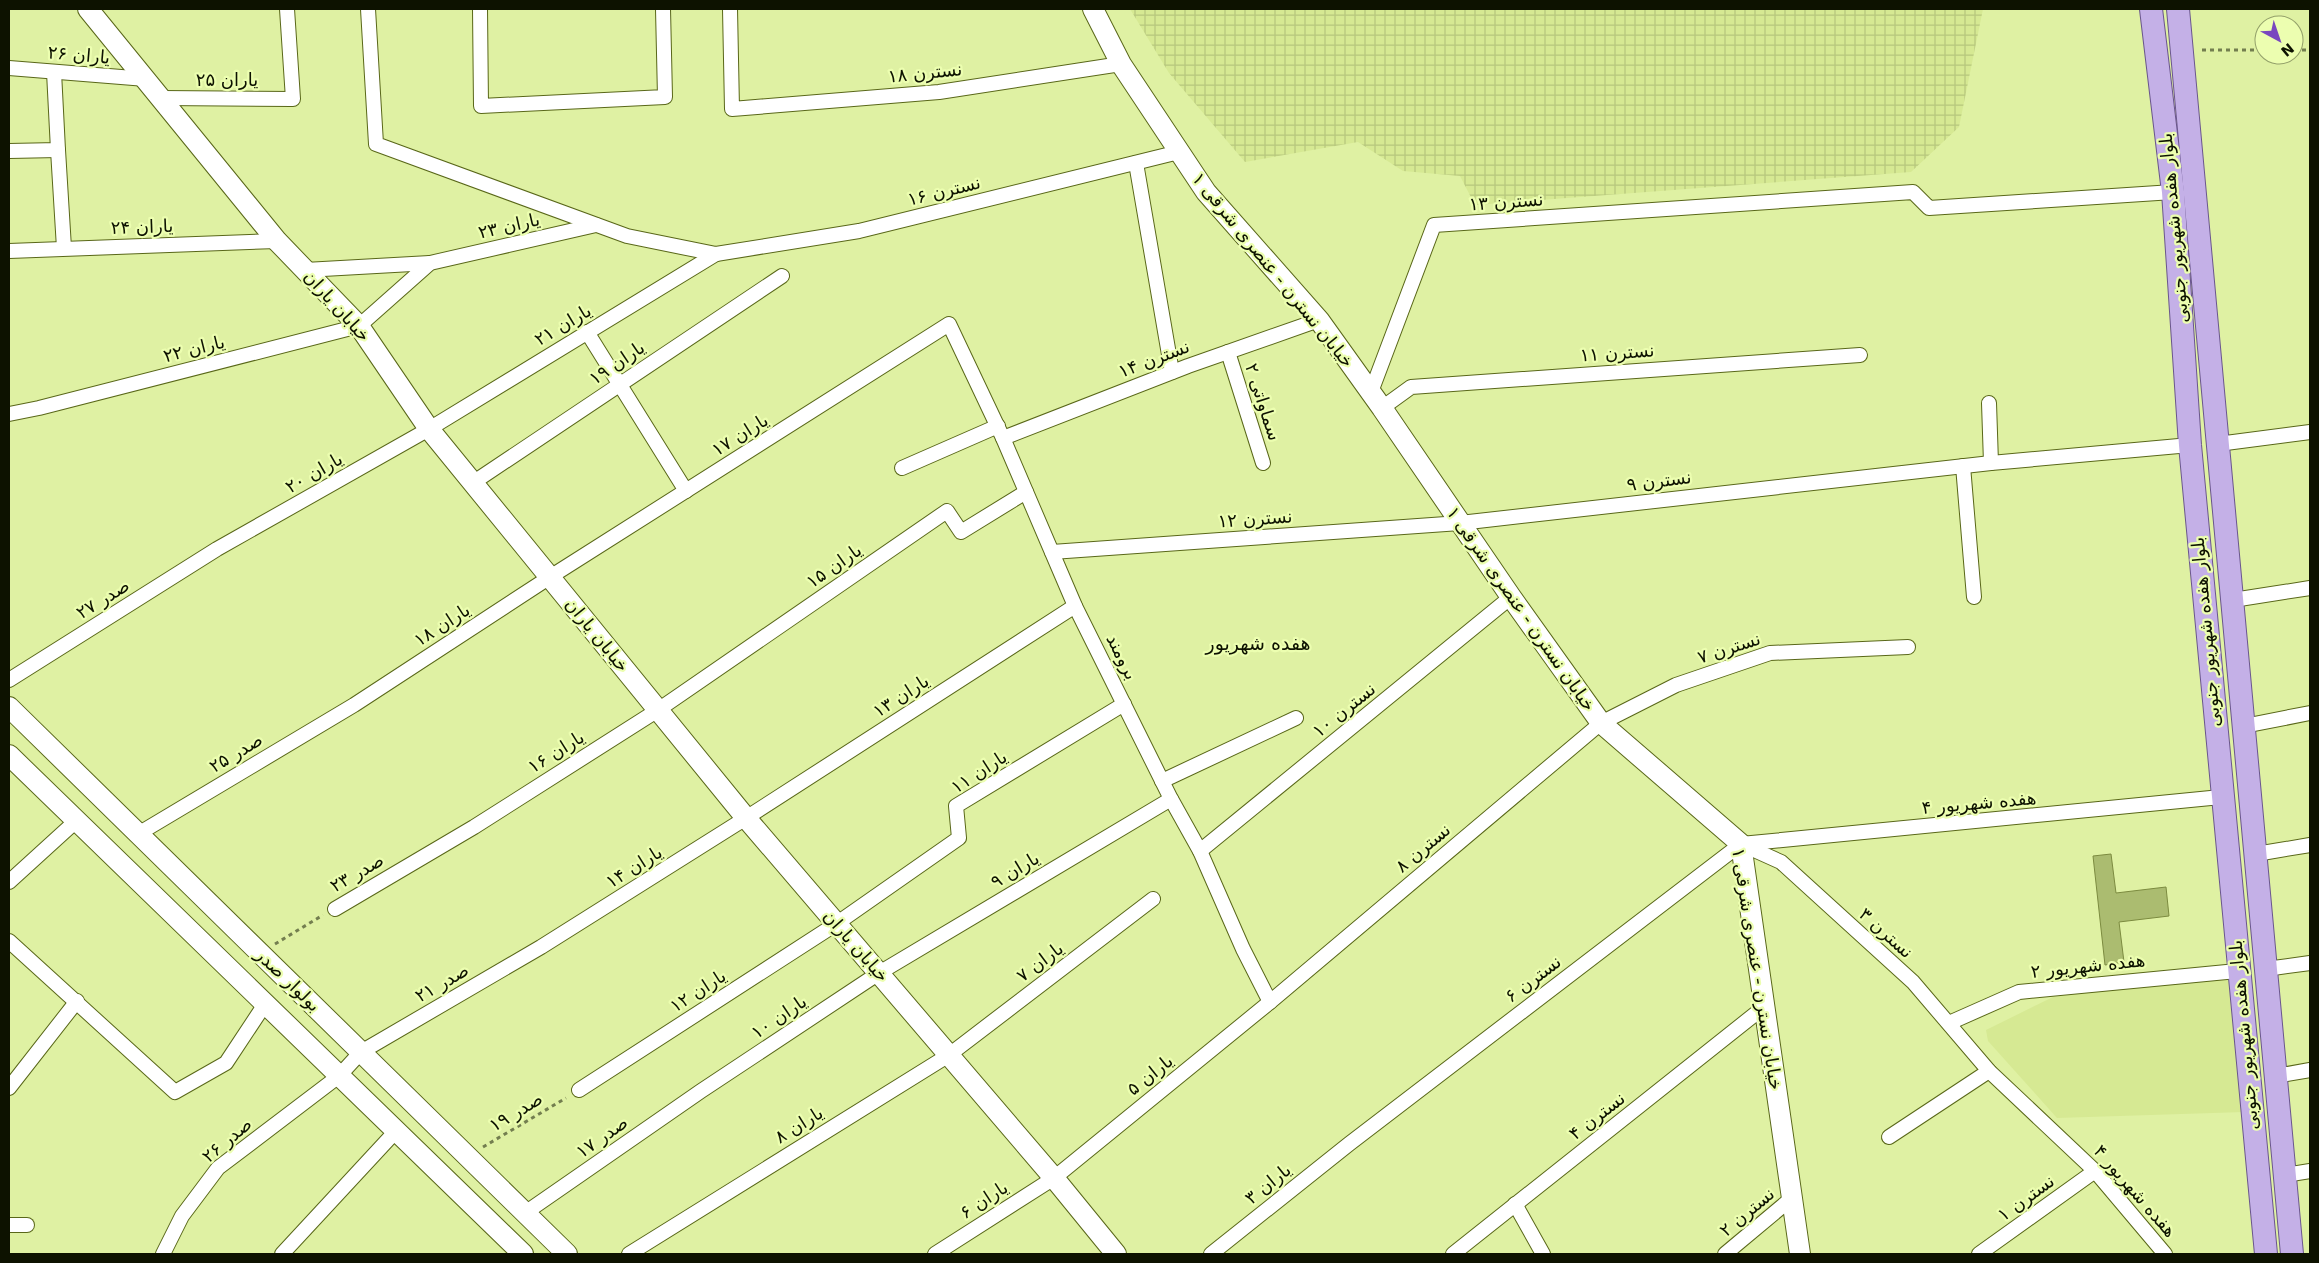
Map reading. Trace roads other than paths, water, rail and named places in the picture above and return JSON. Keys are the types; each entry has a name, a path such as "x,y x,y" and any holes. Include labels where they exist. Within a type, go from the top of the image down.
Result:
{"main road":[{"name":"بلوار هفده شهریور جنوبی","path":"2151,9 2173,192 2190,446 2266,1254"},
{"name":"بلوار هفده شهریور جنوبی","path":"2178,9 2292,1254"}],"street":[{"name":"خیابان یاران","path":"88,9 277,241 359,326 429,429 746,818 1054,1178 1116,1254"},
{"name":"یاران ۲۵","path":"161,98 293,99 287,9"},
{"path":"368,9 376,144 627,236 716,254"},
{"path":"480,9 481,106 664,97 663,9"},
{"name":"نسترن ۱۸","path":"730,9 732,109 939,92 1121,64"},
{"name":"خیابان نسترن - عنصری شرقی ۱","path":"1092,9 1121,64 1206,192 1319,320 1377,400 1511,597 1601,723 1740,844 1800,1254"},
{"name":"یاران ۲۶","path":"9,68 146,80"},
{"path":"54,72 64,248"},
{"path":"9,151 58,150"},
{"name":"نسترن ۱۶","path":"716,254 859,231 1179,152"},
{"path":"1136,163 1172,372"},
{"name":"نسترن ۱۳","path":"1377,400 1434,226 1913,192 1929,208 2173,192"},
{"name":"یاران ۲۳","path":"305,270 430,263 596,224"},
{"name":"یاران ۲۴","path":"9,251 277,241"},
{"name":"یاران ۲۱","path":"429,429 716,254"},
{"name":"یاران ۲۳","path":"359,326 430,263"},
{"name":"یاران ۱۹","path":"474,482 782,276"},
{"name":"نسترن ۱۴","path":"902,468 1319,320"},
{"name":"برومند","path":"949,324 1000,432 1075,606 1162,781 1200,851 1243,949 1270,1002"},
{"name":"یاران ۱۷","path":"550,577 949,324"},
{"name":"یاران ۲۲","path":"9,414 359,326"},
{"path":"587,332 686,491"},
{"name":"سماواتی ۲","path":"1228,352 1263,463"},
{"name":"نسترن ۱۱","path":"1377,400 1411,387 1860,355"},
{"path":"1989,403 1991,463"},
{"name":"یاران ۲۰","path":"218,549 429,429"},
{"path":"2218,444 2310,432"},
{"name":"نسترن ۹","path":"1460,523 1991,463 2190,446"},
{"path":"1963,466 1974,597"},
{"name":"یاران ۱۵","path":"658,710 947,511 961,532 1026,492"},
{"name":"نسترن ۱۲","path":"1052,552 1460,523"},
{"name":"صدر ۲۷","path":"9,680 218,549"},
{"name":"یاران ۱۸","path":"354,705 550,577"},
{"path":"2233,600 2310,588"},
{"name":"نسترن ۱۰","path":"1200,851 1511,597"},
{"name":"یاران ۱۳","path":"746,818 1075,606"},
{"name":"نسترن ۷","path":"1601,723 1676,685 1770,653 1908,646"},
{"name":"یاران ۱۱","path":"836,924 960,838 956,806 1124,704"},
{"name":"صدر ۲۵","path":"138,834 354,705"},
{"name":"بولوار صدر","path":"9,707 567,1254"},
{"name":"یاران ۱۶","path":"474,827 658,710"},
{"path":"2244,726 2310,713"},
{"path":"1162,781 1296,718"},
{"name":"نسترن ۸","path":"1270,1002 1601,723"},
{"name":"بولوار صدر","path":"9,755 523,1254"},
{"name":"هفده شهریور ۴","path":"1740,844 2222,797"},
{"name":"یاران ۹","path":"879,973 1171,798"},
{"name":"یاران ۱۴","path":"541,947 746,818"},
{"path":"9,882 76,821"},
{"name":"صدر ۲۳","path":"335,908 474,827"},
{"path":"1781,862 1774,855 1775,847 1787,839"},
{"name":"نسترن ۳","path":"1740,844 1781,862 1913,982 1989,1071"},
{"name":"نسترن ۶","path":"1349,1144 1740,844"},
{"path":"2256,854 2310,845"},
{"name":"یاران ۷","path":"948,1055 1153,899"},
{"name":"یاران ۱۲","path":"579,1090 836,924"},
{"path":"9,941 175,1092 226,1063 265,1004"},
{"name":"صدر ۲۱","path":"339,1076 361,1052 541,947"},
{"path":"2266,969 2310,962"},
{"name":"هفده شهریور ۲","path":"1949,1023 2019,992 2238,971"},
{"name":"یاران ۱۰","path":"701,1091 879,973"},
{"path":"9,1088 77,1001"},
{"name":"یاران ۵","path":"1054,1178 1270,1002"},
{"name":"نسترن ۴","path":"1453,1254 1764,1007"},
{"name":"یاران ۸","path":"629,1254 670,1226 948,1055"},
{"path":"2276,1076 2310,1070"},
{"path":"1889,1137 1989,1071"},
{"name":"هفده شهریور ۴","path":"1989,1071 2095,1171 2165,1254"},
{"name":"صدر ۲۶","path":"162,1254 182,1216 218,1168 339,1076"},
{"name":"صدر ۱۷","path":"525,1213 701,1091"},
{"path":"282,1254 396,1131"},
{"name":"یاران ۳","path":"1211,1254 1349,1144"},
{"name":"نسترن ۱","path":"1979,1254 2095,1171"},
{"path":"2285,1175 2310,1171"},
{"name":"یاران ۶","path":"935,1254 1054,1178"},
{"name":"نسترن ۲","path":"1725,1254 1792,1198"},
{"path":"1516,1204 1543,1254"},
{"path":"9,1225 27,1225"}],"district":[{"name":"هفده شهریور","path":"1258,643"}]}
